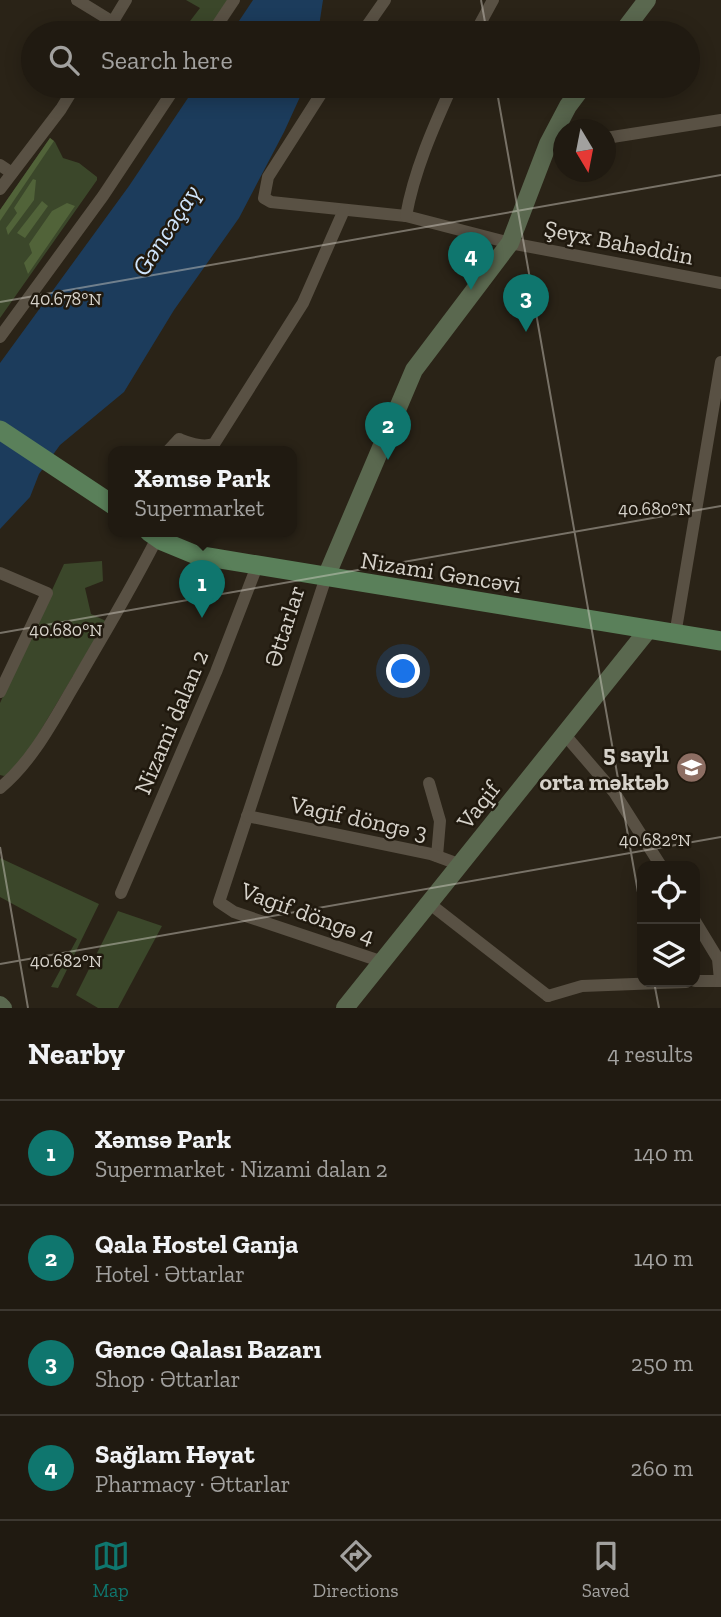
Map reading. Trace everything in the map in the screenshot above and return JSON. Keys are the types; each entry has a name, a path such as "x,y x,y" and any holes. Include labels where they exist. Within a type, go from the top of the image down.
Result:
{"main road":[{"path":"0,430 108,502"},
{"name":"Nizami Gəncəvi","path":"157,537 196,555 721,641"}],"street":[{"path":"77,0 102,21"},
{"path":"114,21 126,0"},
{"path":"220,21 234,0"},
{"path":"370,21 384,0"},
{"path":"482,21 493,0"},
{"path":"631,21 647,0"},
{"path":"0,189 68,98"},
{"path":"0,337 103,196 168,98"},
{"name":"Şeyx Bahəddin","path":"318,98 268,177 264,198 271,202 406,216 510,243 721,282"},
{"path":"406,216 410,193 446,98"},
{"name":"Əttarlar","path":"564,119 574,98"},
{"path":"616,136 721,120"},
{"name":"Əttarlar","path":"219,902 326,578 414,370 510,243 553,150"},
{"path":"0,165 12,173"},
{"path":"173,446 179,439 193,444 214,444 303,303 344,210"},
{"path":"675,635 721,362"},
{"path":"0,788 19,772 60,709 135,583 152,537"},
{"name":"Nizami dalan 2","path":"121,893 216,671 257,566"},
{"path":"0,573 47,593 1,687"},
{"name":"Vaqif","path":"345,1008 648,630"},
{"path":"565,734 614,792 658,861"},
{"path":"429,783 440,821 437,856"},
{"name":"Vagif döngə 3","path":"247,816 437,856 461,865"},
{"name":"Vagif döngə 4","path":"219,902 234,912 383,962"},
{"path":"430,904 547,1002 582,986 637,984"},
{"path":"697,924 718,959 720,981 700,981"}],"green space":[{"path":"186,0 231,0 217,21 190,21 200,8"},
{"path":"50,138 63,158 79,163 97,177 97,180 0,318 0,210"},
{"path":"50,138 54,141 0,221 0,210"},
{"path":"33,179 36,180 34,200 8,235 6,228 17,213 14,208"},
{"path":"42,201 48,206 25,238 17,233"},
{"path":"67,203 75,206 28,274 24,263 32,253 29,244 52,211"},
{"path":"102,561 103,581 85,588 91,614 106,621 17,770 0,775 0,703 64,564"},
{"path":"0,858 99,904 58,988 51,987 77,939 0,897"},
{"path":"118,911 162,926 118,1008 98,1008 76,995"}],"water":[{"path":"253,0 323,0 320,21 239,21"},
{"name":"Gəncəçay","path":"188,98 300,98 239,218 174,310 124,392 60,445 39,474 30,497 0,529 0,363 129,186"}],"place":[{"name":"Sağlam Həyat","path":"471,290"},
{"name":"Gəncə Qalası Bazarı","path":"526,332"},
{"name":"Qala Hostel Ganja","path":"388,460"},
{"name":"Xəmsə Park","path":"202,618"},
{"name":"5 saylı orta məktəb","path":"692,767"}]}
